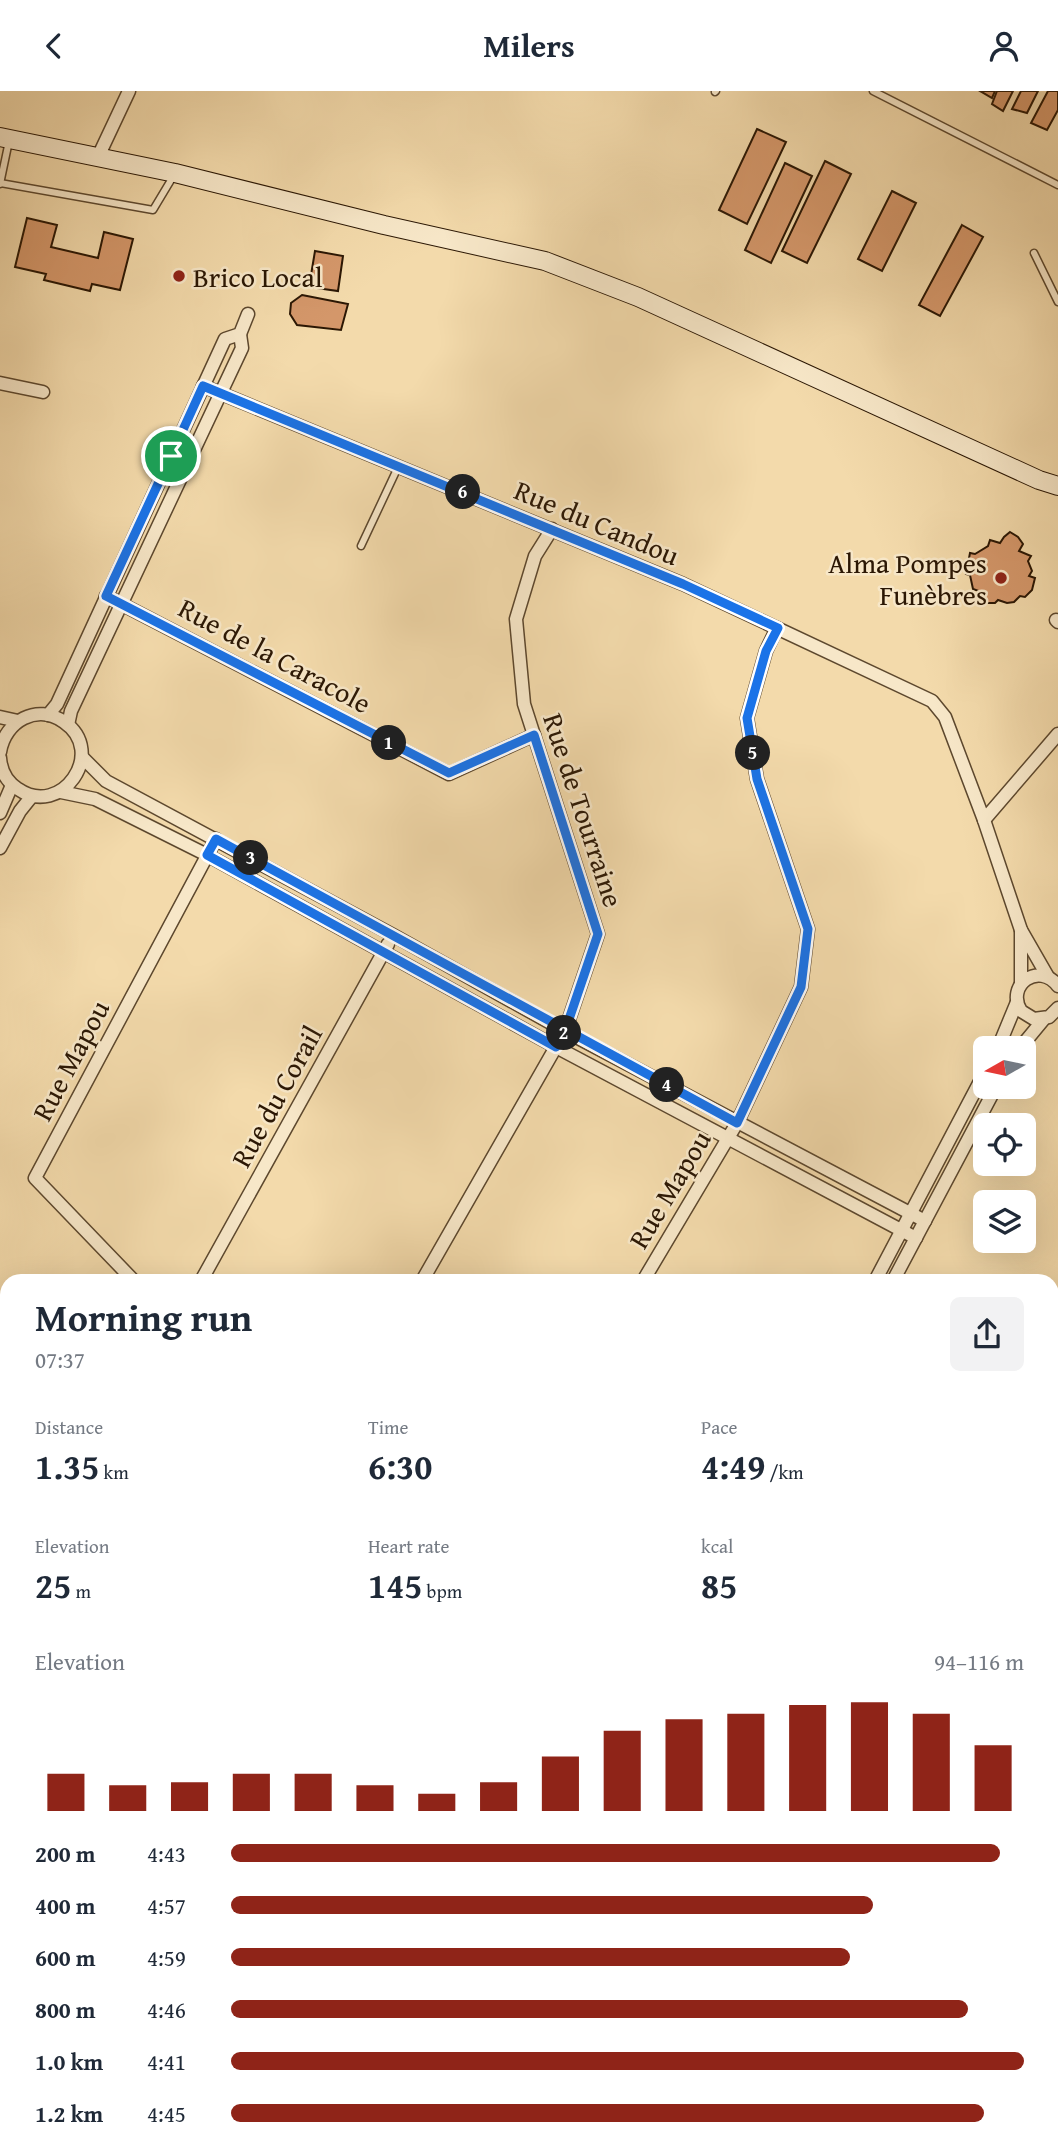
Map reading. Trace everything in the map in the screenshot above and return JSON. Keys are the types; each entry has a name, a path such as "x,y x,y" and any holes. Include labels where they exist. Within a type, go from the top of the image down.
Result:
{"main road":[{"path":"5,138 175,173 384,225 545,261 638,297 1058,486"}],"street":[{"path":"98,157 129,91"},
{"path":"68,725 71,711 243,348 240,334 248,314"},
{"path":"48,715 57,703 225,339 240,334"},
{"path":"0,383 43,392"},
{"name":"Rue du Candou","path":"203,386 683,584 932,701 945,717 984,820 1021,930 1053,981"},
{"name":"Rue de Tourraine","path":"426,1274 565,1031 598,934 524,704 516,619 536,556 552,529"},
{"name":"Rue de la Caracole","path":"106,596 449,773 534,735"},
{"name":"Rue Mapou","path":"647,1274 737,1123 801,987 808,929 757,779 747,718 766,651 778,628"},
{"path":"0,752 5,735 18,721 36,714 48,715 68,725 80,743 82,757 76,777 61,792"},
{"path":"0,717 18,721"},
{"path":"984,820 1058,734"},
{"path":"82,757 106,781 565,1031 925,1221"},
{"path":"0,758 3,771 12,785 33,796 42,797 61,792 95,799 207,855 556,1047 916,1238"},
{"path":"0,813 12,785"},
{"path":"0,848 20,811 33,796"},
{"name":"Rue Mapou","path":"127,1274 35,1178 216,839"},
{"name":"Rue du Candou","path":"1003,1036 1017,1002 1016,995 1021,983 1021,930"},
{"name":"Rue du Corail","path":"205,1274 393,935"},
{"path":"1021,983 1037,975 1053,981"},
{"path":"1017,1002 1025,1015 1034,1019 1052,1015"},
{"path":"1032,1036 1052,1015"},
{"path":"879,1274 973,1095"},
{"path":"897,1274 990,1099"}],"lane":[{"path":"873,91 1058,185"},
{"path":"5,138 0,183 153,210 175,173"},
{"path":"1034,253 1058,302"},
{"path":"361,546 399,465"}],"building":[{"path":"980,91 995,91 992,98"},
{"path":"997,91 1013,91 1003,111 992,104"},
{"path":"1021,91 1038,91 1027,113 1012,109"},
{"path":"1048,91 1058,91 1058,110 1047,130 1031,123"},
{"path":"757,129 786,142 747,224 719,210"},
{"path":"825,161 851,174 807,263 782,251"},
{"path":"785,163 812,176 771,263 745,250"},
{"path":"892,191 916,203 882,271 858,259"},
{"path":"27,218 57,225 51,247 98,258 104,232 133,239 120,290 92,284 90,291 44,280 46,274 15,267"},
{"path":"962,225 983,237 940,316 919,305"},
{"path":"315,251 343,256 338,291 309,287"},
{"path":"302,295 348,304 341,330 297,325 290,314 291,303"},
{"path":"1010,532 1023,544 1019,551 1031,556 1028,561 1032,571 1029,576 1035,578 1032,590 1014,602 998,600 995,603 986,603 984,593 973,589 970,575 966,574 970,553 975,554 988,546 990,540 1000,543"}],"place":[{"name":"Brico Local","path":"179,276"},
{"name":"Alma Pompes Funèbres","path":"1001,578"}],"route":[{"path":"171,456 106,596 449,773 534,735 598,934 565,1031 556,1047 207,855 216,839 565,1031 737,1123 801,987 808,929 757,779 747,718 766,651 778,628 683,584 203,386 171,456"}]}
